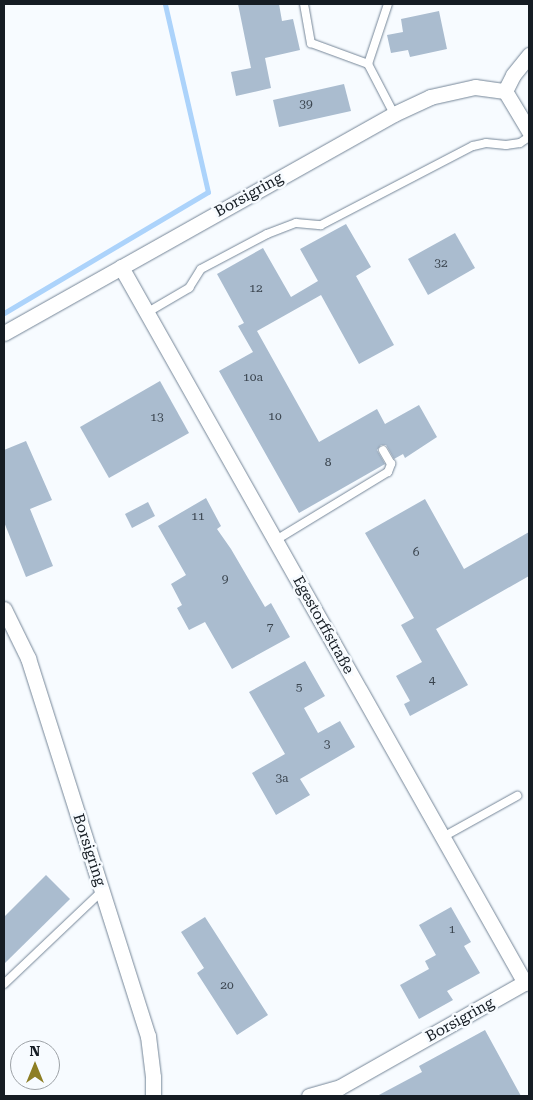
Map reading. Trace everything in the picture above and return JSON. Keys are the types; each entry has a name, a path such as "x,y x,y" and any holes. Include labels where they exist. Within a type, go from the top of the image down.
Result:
{"street":[{"path":"529,56 513,75 504,91 529,131"},
{"name":"Borsigring","path":"4,333 394,114 430,97 460,89 481,86 504,91"},
{"name":"Egestorffstraße","path":"121,267 442,837 527,981"},
{"name":"Borsigring","path":"4,610 7,626 28,658 148,1036 153,1077 153,1096"},
{"name":"Borsigring","path":"309,1096 340,1088 527,981"}],"lane":[{"path":"304,4 311,44 368,64 394,114"},
{"path":"368,64 388,4"},
{"path":"148,312 188,288 201,269 267,234 296,223 321,225 473,146 486,143 506,145 520,143 529,137"},
{"path":"276,540 388,472 391,464 383,450"},
{"path":"442,837 517,796"},
{"path":"4,984 102,890"}],"building":[{"path":"238,4 279,4 282,21 293,19 300,50 265,58 271,88 236,96 231,72 251,68"},
{"path":"439,11 447,49 410,57 408,50 391,53 387,35 403,32 401,19"},
{"path":"344,84 351,111 279,127 273,100"},
{"path":"346,224 371,267 356,276 394,345 359,364 321,295 257,331 319,442 377,409 385,424 419,405 437,437 405,458 403,454 394,459 386,445 381,445 377,450 385,464 299,513 219,371 253,352 238,326 244,323 217,274 263,248 291,297 318,281 300,249"},
{"path":"455,233 475,268 428,295 408,259"},
{"path":"160,381 189,433 109,478 80,427"},
{"path":"26,441 52,500 30,509 53,566 26,577 4,522 4,450"},
{"path":"206,498 221,526 217,529 265,607 271,603 290,637 232,669 205,622 189,630 177,608 182,605 171,584 186,575 158,526"},
{"path":"425,499 464,569 529,532 529,576 436,629 468,685 410,716 404,704 410,701 396,676 422,662 401,625 414,618 365,533"},
{"path":"148,502 155,516 132,528 125,514"},
{"path":"305,661 325,696 304,708 318,733 340,721 355,747 300,779 310,795 276,815 252,773 285,754 249,692"},
{"path":"46,875 70,899 4,964 4,917"},
{"path":"451,907 471,942 464,946 480,973 447,991 453,1000 419,1019 400,985 429,969 425,961 436,955 419,925"},
{"path":"205,917 268,1015 237,1035 197,973 204,968 181,932"},
{"path":"485,1030 521,1096 377,1096 422,1072 419,1066"}],"waterway":[{"path":"4,313 208,192 165,4"}]}
